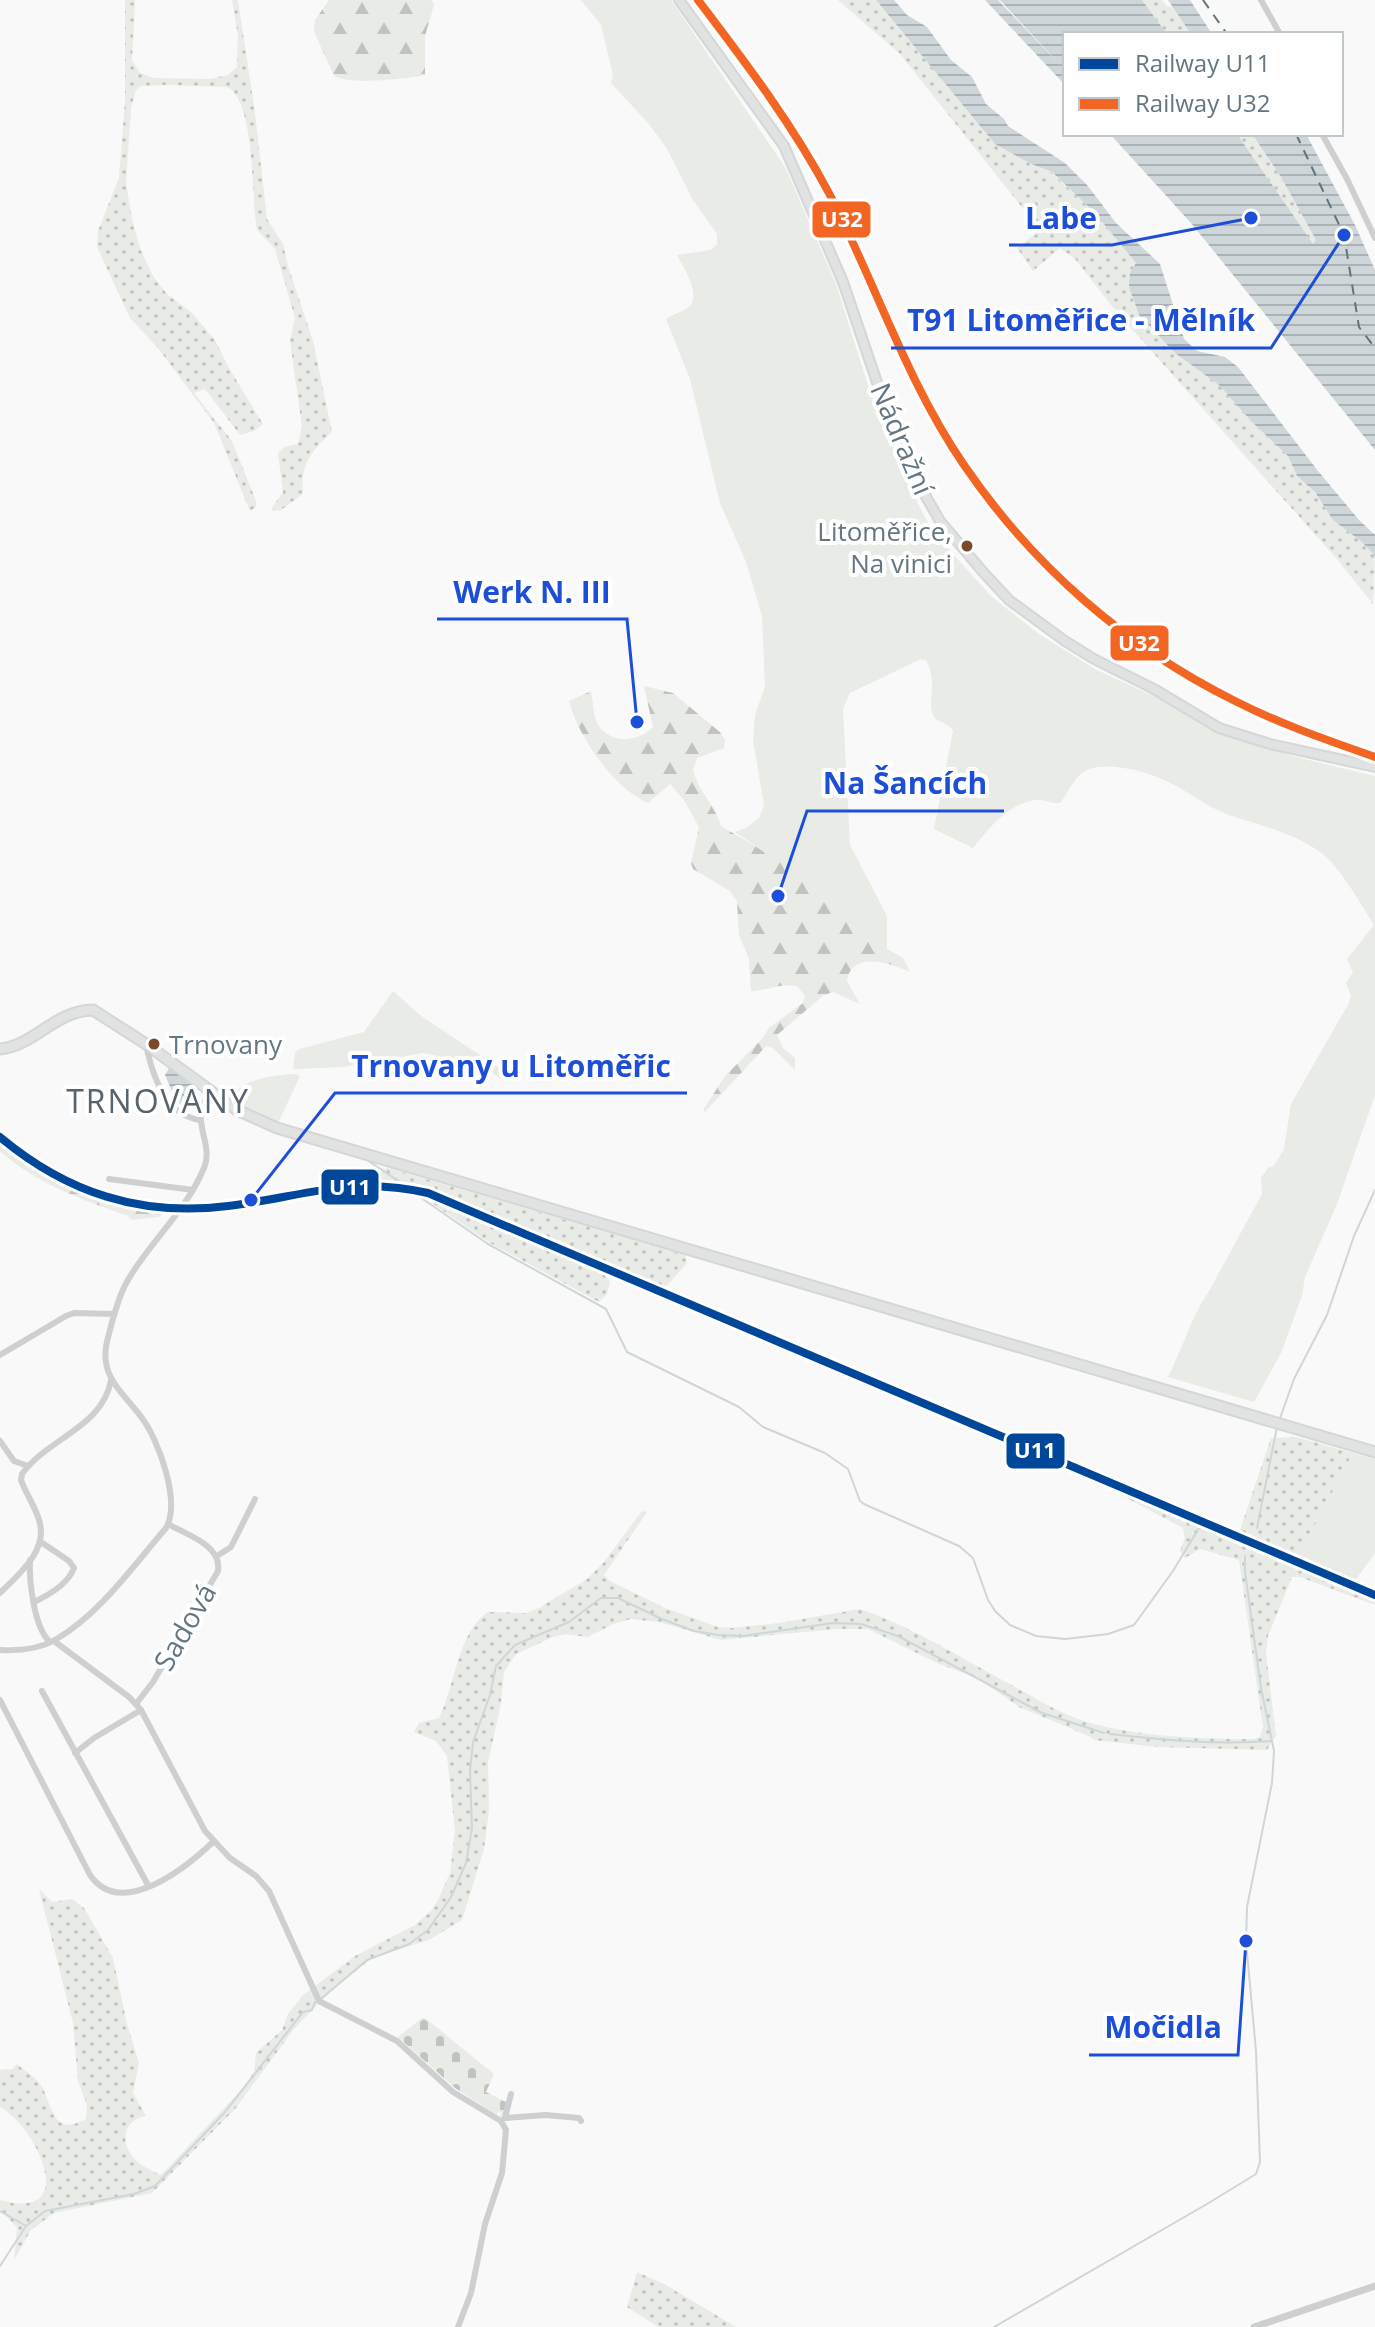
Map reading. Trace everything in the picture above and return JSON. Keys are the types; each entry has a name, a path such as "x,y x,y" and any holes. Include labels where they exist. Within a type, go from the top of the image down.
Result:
{"main road":[{"name":"Nádražní","path":"679,0 784,146 843,282 882,397 921,488 958,544 1000,590 1031,618 1084,653 1154,689 1219,728 1270,744 1375,767"},
{"path":"0,1049 13,1046 48,1025 86,1010 99,1013 237,1110 277,1128 1375,1452"}],"street":[{"path":"1261,0 1279,32"},
{"path":"1323,136 1375,238"},
{"path":"146,1044 165,1097 183,1115 200,1120"},
{"path":"0,1650 29,1649 52,1642 99,1605 168,1524 171,1505 156,1443 145,1420 111,1378 105,1351 114,1314 133,1272 193,1190 207,1157 200,1120 210,1091"},
{"path":"109,1179 193,1190"},
{"path":"0,1355 74,1313 114,1314"},
{"path":"0,1593 30,1560 41,1542 40,1521 21,1480 28,1466 91,1417 105,1398 111,1378"},
{"path":"0,1441 14,1461 28,1466"},
{"path":"217,1556 231,1547 255,1499"},
{"name":"Sadová","path":"138,1707 218,1571 217,1556 211,1549 168,1524"},
{"path":"34,1602 51,1594 72,1575 74,1568 69,1561 41,1542"},
{"path":"30,1560 34,1602 44,1636 138,1707 205,1831 230,1858 256,1876 269,1891 319,2001 397,2041 453,2092 501,2121 506,2130"},
{"path":"42,1691 148,1885"},
{"path":"0,1700 96,1883 111,1893 124,1894 178,1872 214,1841"},
{"path":"75,1753 138,1707"},
{"path":"458,2327 471,2293 485,2224 502,2173 505,2118 511,2094"},
{"path":"505,2118 546,2115 579,2118 581,2121"},
{"path":"1254,2327 1375,2286"}],"green space":[{"path":"125,0 135,0 132,60 140,73 154,78 210,79 228,75 237,67 238,36 232,0 238,0 267,219 283,244 313,341 332,432 308,459 303,475 303,494 281,510 271,509 283,492 278,453 284,447 298,444 302,427 290,341 295,318 275,249 257,230 248,130 236,96 227,87 168,85 141,86 136,90 131,108 126,183 140,248 153,276 167,294 192,313 215,340 263,424 254,431 240,435 205,389 194,393 232,441 256,501 256,507 250,511 214,423 158,348 130,318 97,247 98,231 119,178 125,101"},
{"path":"329,0 432,0 434,5 425,36 425,75 365,81 334,76 314,31 315,20"},
{"path":"581,0 671,0 785,167 836,284 872,398 918,504 933,532 991,596 1039,634 1095,669 1164,701 1208,729 1292,756 1375,776 1375,1095 1337,1204 1305,1277 1302,1296 1281,1353 1254,1402 1168,1377 1197,1311 1262,1194 1261,1178 1268,1168 1274,1166 1284,1149 1291,1104 1349,1003 1351,996 1346,983 1353,972 1347,959 1374,925 1337,869 1313,847 1278,831 1229,815 1172,784 1137,771 1105,766 1087,770 1075,780 1060,803 1025,802 1000,818 973,848 934,829 953,731 933,715 930,668 926,660 921,659 850,693 843,709 850,845 887,916 887,949 862,935 805,880 735,832 759,818 764,805 753,740 755,715 765,687 762,616 746,562 720,503 690,379 666,319 688,308 693,301 690,280 677,255 711,250 717,244 717,234 693,200 666,147 611,83 613,75 601,25"},
{"path":"838,0 876,0 995,144 1051,172 1094,212 1136,263 1132,297 1139,315 1175,353 1219,385 1288,456 1297,476 1315,492 1333,520 1375,556 1373,604 1336,558 1115,310 1075,259 1060,248 1033,271 1017,248 1040,230 900,54"},
{"path":"1142,0 1162,0 1173,7 1190,32 1166,32"},
{"path":"1238,136 1256,136 1254,138 1281,177 1316,240 1313,245"},
{"path":"644,686 673,693 721,733 724,748 697,758 693,770 721,826 805,880 862,935 903,958 910,972 883,963 864,962 856,965 847,981 860,1004 833,992 824,995 777,1035 783,1048 795,1058 795,1070 773,1048 766,1046 705,1112 703,1110 725,1076 770,1027 803,1003 805,996 797,986 791,985 751,991 749,959 739,935 737,901 730,891 693,869 691,863 699,827 684,800 670,784 648,803 635,796 599,760 580,730 569,701 591,691 597,723 608,735 624,739 647,732 653,727"},
{"path":"393,991 421,1016 507,1073 510,1076 508,1081 481,1064 423,1053 343,1067 293,1069 295,1053 299,1049 364,1032"},
{"path":"295,1074 300,1076 278,1123 230,1100 249,1083"},
{"path":"0,1143 36,1171 77,1191 120,1205 165,1213 159,1217 131,1220 29,1173 0,1151"},
{"path":"388,1168 685,1255 687,1263 664,1289 444,1195 381,1180 378,1172"},
{"path":"427,1197 602,1271 610,1282 607,1294 599,1302 490,1243"},
{"path":"1296,1437 1353,1453 1298,1557 1239,1533 1271,1438"},
{"path":"1353,1453 1375,1459 1375,1553 1354,1582 1298,1557"},
{"path":"1110,1487 1375,1599 1375,1605 1300,1577 1292,1577 1268,1636 1266,1653 1276,1736 1267,1750 1158,1747 1094,1740 1019,1707 977,1678 937,1663 868,1629 721,1640 659,1622 631,1619 588,1637 565,1634 553,1637 516,1654 504,1672 501,1703 488,1763 489,1810 484,1849 462,1920 429,1940 372,1958 329,1993 294,2029 235,2109 152,2193 54,2213 31,2230 14,2260 17,2228 0,2209 0,2200 25,2203 40,2198 46,2186 45,2170 27,2134 0,2107 0,2070 12,2069 17,2064 42,2087 56,2118 67,2125 86,2119 87,2105 78,2081 73,2023 39,1889 52,1902 72,1899 84,1908 113,1958 139,2063 133,2093 146,2116 129,2126 126,2144 136,2160 161,2175 243,2088 254,2072 256,2053 282,2030 288,2014 303,1995 355,1956 415,1925 432,1910 439,1898 450,1873 455,1831 447,1756 436,1741 414,1732 419,1723 439,1718 463,1647 478,1621 488,1612 526,1613 539,1608 587,1579 604,1562 642,1511 647,1512 604,1575 610,1581 665,1608 718,1627 732,1628 860,1609 921,1636 1047,1705 1087,1722 1175,1736 1260,1737 1263,1727 1239,1560 1200,1549 1185,1558 1180,1551 1185,1538 1183,1528"},
{"path":"422,2018 494,2074 486,2092 506,2102 503,2119 498,2111 497,2115 455,2088 398,2037"},
{"path":"637,2272 664,2284 736,2327 658,2327 627,2307"}],"shaded area":[{"path":"876,0 894,0 907,15 927,27 951,60 972,77 986,104 1008,126 1065,163 1087,185 1116,223 1160,264 1184,339 1197,351 1225,357 1238,367 1318,471 1375,535 1375,556 1333,520 1315,492 1297,476 1288,456 1219,385 1175,353 1139,315 1129,287 1130,273 1136,263 1094,212 1052,172 995,144"},
{"path":"985,0 998,0 1063,68 1063,83"},
{"path":"1000,0 1142,0 1166,32 1063,32 1063,68"},
{"path":"1168,0 1190,0 1211,32 1190,32"},
{"path":"1112,136 1238,136 1313,244 1316,240 1281,177 1254,137 1307,136 1355,225 1375,270 1375,450 1191,223"},
{"path":"169,1068 198,1088 195,1107 177,1103 165,1075"}],"waterway":[{"path":"198,1088 230,1110"},
{"path":"246,1119 259,1125"},
{"path":"364,1158 400,1182 401,1188 414,1193 488,1244 606,1309 627,1352 739,1407 763,1427 825,1453 848,1469 864,1504 959,1546 973,1558 988,1600 1010,1625 1036,1636 1065,1639 1108,1634 1134,1625 1199,1528 1245,1546"},
{"path":"1279,1421 1294,1379 1327,1315 1354,1236 1375,1190"},
{"path":"1257,1528 1277,1427"},
{"path":"994,2327 1256,2174 1260,2162 1256,2051 1246,1941 1247,1907 1272,1783 1274,1751 1261,1688 1245,1556"},
{"path":"322,1998 367,1960 409,1944 428,1930 451,1897 466,1863 472,1828 470,1771 473,1742 490,1695 496,1666 515,1645 569,1622 601,1598 618,1598 694,1631 718,1635 743,1636 833,1623 861,1624 898,1636 1042,1713 1104,1733"},
{"path":"1110,1734 1211,1742 1271,1741"},
{"path":"0,2266 26,2226 45,2211 134,2194 155,2186 225,2112 303,2012 312,2010 315,2002"},
{"path":"0,2211 26,2226"}],"ferry route":[{"path":"1203,0 1226,32"},
{"path":"1297,136 1344,235 1359,327 1375,348"}],"rail line":[{"name":"U32","path":"698,0 768,95 816,169 847,229 925,400 964,465 1020,537 1084,601 1156,656 1269,717 1375,757"},
{"name":"U11","path":"0,1137 52,1173 79,1186 106,1197 165,1208 228,1206 350,1187 375,1186 428,1193 1375,1595"}],"place":[{"name":"Labe","path":"1251,218"},
{"name":"T91 Litoměřice - Mělník","path":"1344,235"},
{"name":"Litoměřice, Na vinici","path":"967,546"},
{"name":"Werk N. III","path":"637,722"},
{"name":"Na Šancích","path":"778,896"},
{"name":"Trnovany","path":"154,1044"},
{"name":"Trnovany u Litoměřic","path":"251,1200"},
{"name":"Močidla","path":"1246,1941"}],"district":[{"name":"TRNOVANY","path":"158,1102"}]}
